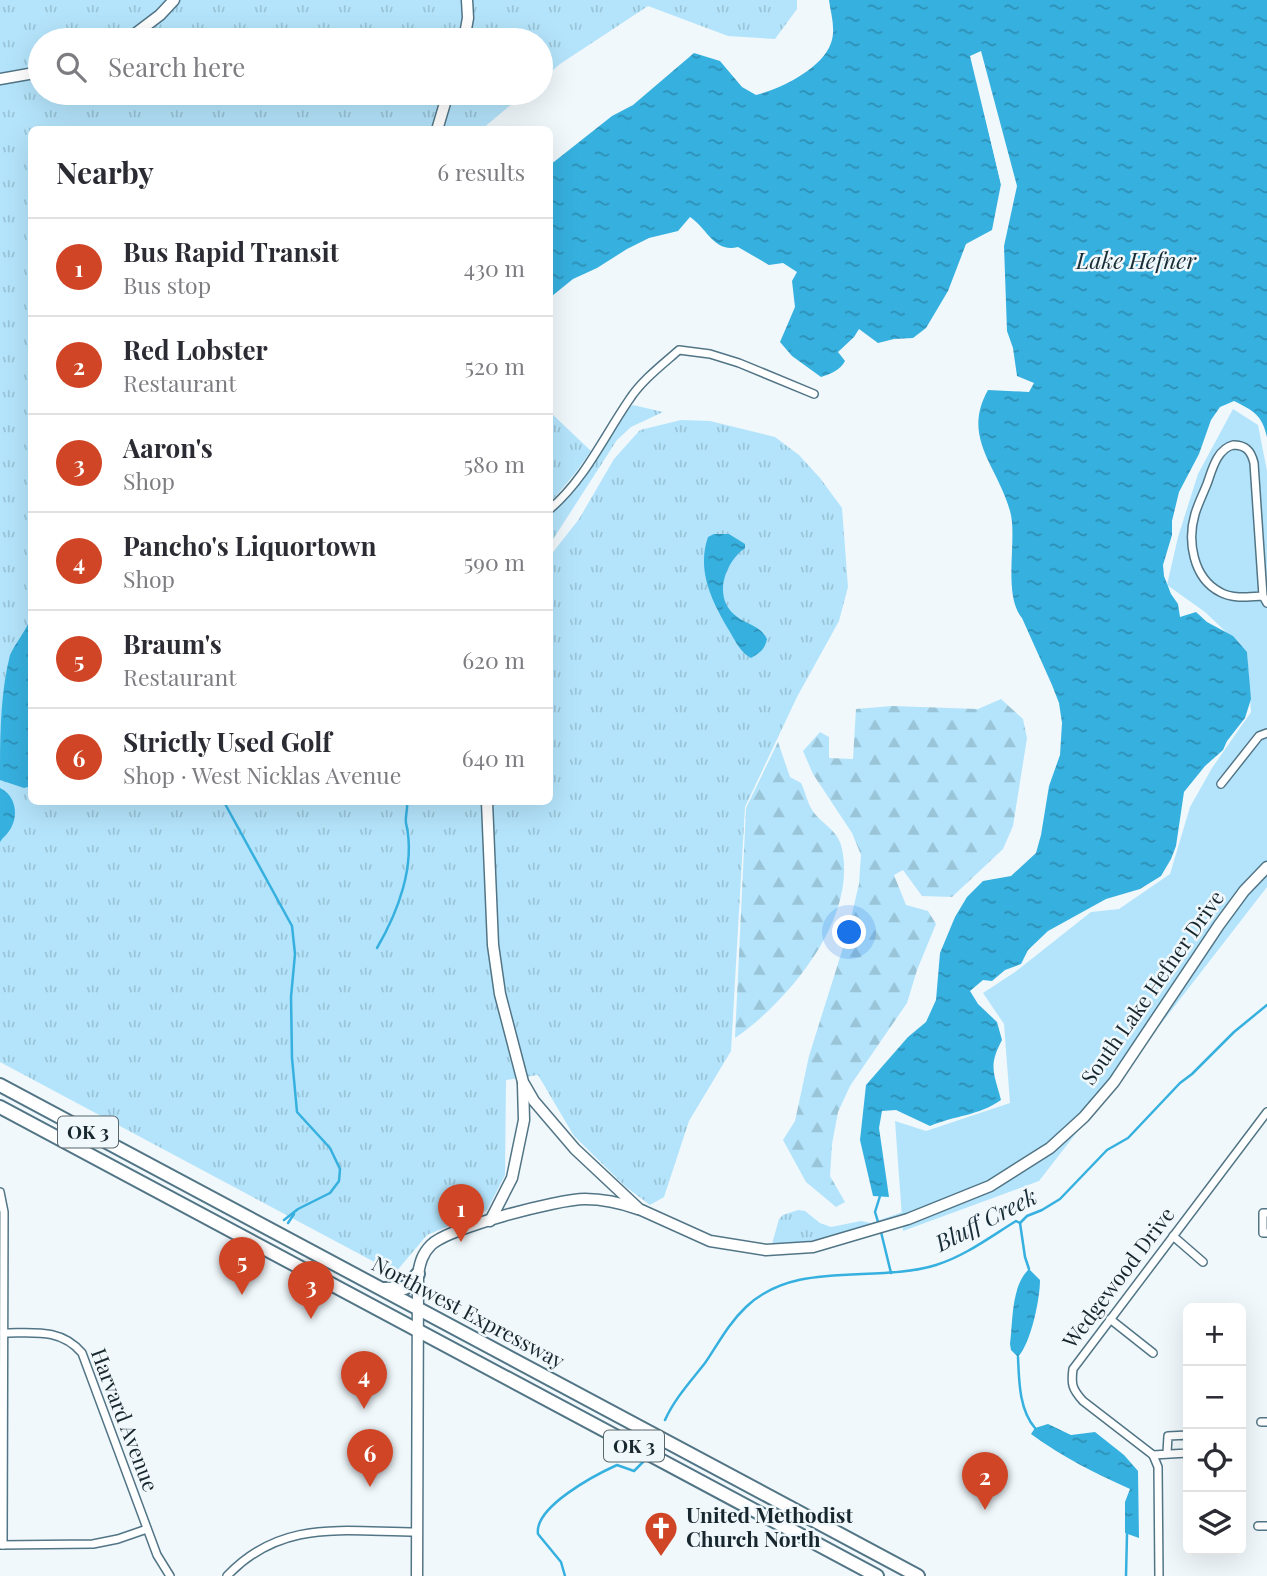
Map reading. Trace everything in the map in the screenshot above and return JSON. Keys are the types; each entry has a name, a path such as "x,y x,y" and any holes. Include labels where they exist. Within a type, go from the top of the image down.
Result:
{"highway":[{"name":"Northwest Expressway","path":"0,1085 918,1576"},
{"name":"Northwest Expressway","path":"0,1107 877,1576"},
{"path":"163,1194 173,1177"},
{"path":"384,1289 405,1288 418,1274"}],"street":[{"path":"143,28 174,0"},
{"path":"466,28 467,0"},
{"path":"0,79 28,74"},
{"path":"438,126 444,105"},
{"path":"553,506 568,493 630,397 679,350 710,354 739,363 814,394"},
{"path":"1233,445 1247,448 1254,463 1265,600 1220,593 1203,577 1193,553 1191,535 1195,515 1221,452 1233,445"},
{"path":"1221,784 1259,736 1267,733"},
{"name":"South Lake Hefner Drive","path":"487,805 493,945 500,994 523,1082 534,1101 567,1141 639,1209 710,1241 747,1248 779,1250 813,1247 872,1231 990,1186 1024,1166 1066,1134 1114,1082 1219,925 1244,891 1267,867"},
{"path":"490,1221 512,1178 524,1120 523,1082"},
{"name":"Wedgewood Drive","path":"1153,1455 1083,1401 1071,1384 1073,1369 1267,1112"},
{"path":"0,1192 4,1203 1,1545 93,1544 147,1529"},
{"path":"417,1576 418,1274 421,1258 432,1243 536,1207 568,1200 603,1200 639,1209"},
{"path":"1267,1213 1263,1213 1263,1233 1267,1233"},
{"path":"1172,1236 1203,1262"},
{"path":"1110,1319 1153,1353"},
{"name":"Harvard Avenue","path":"4,1334 53,1334 69,1340 82,1353 147,1529 162,1566 170,1576"},
{"path":"1158,1576 1158,1467 1153,1455 1167,1453"},
{"path":"1258,1526 1267,1526"},
{"path":"227,1576 256,1550 291,1536 316,1532 417,1532"}],"green space":[{"path":"0,0 797,0 797,9 775,39 728,36 648,6 553,70 553,28 28,28 28,105 511,105 486,126 28,126 28,805 553,805 553,552 579,519 614,459 640,430 681,420 710,421 775,437 799,455 842,508 848,587 839,621 797,697 745,807 731,1051 689,1121 664,1197 650,1205 626,1187 574,1136 538,1075 506,1080 505,1175 487,1210 427,1235 395,1273 0,1062"},
{"path":"633,405 663,412 631,427 617,440 553,539 553,510 625,410"},
{"path":"1233,409 1258,425 1267,471 1267,887 1039,1181 903,1231 895,1121 926,1131 1010,1103 1004,1024 983,993 1015,972 1091,912 1119,909 1170,874 1190,807 1212,768 1251,712 1247,652 1205,612 1167,585 1178,537 1198,474"},
{"path":"553,415 591,451 553,499"},
{"path":"1001,699 1023,719 1027,738 1013,826 1003,849 952,897 922,896 903,870 894,875 906,905 928,911 936,924 907,1003 850,1086 838,1112 830,1176 845,1202 836,1207 806,1182 783,1140 795,1121 809,1056 847,935 859,884 861,855 852,833 813,774 803,751 820,732 829,737 829,758 853,759 856,709 892,706 978,709"},
{"path":"778,742 790,777 801,783 814,813 839,839 844,872 840,900 830,928 797,979 756,1022 735,1038 746,808"},
{"path":"926,1204 937,1204 832,1238 811,1243 772,1244 779,1219 798,1210 805,1211 820,1223 831,1227 861,1221 871,1223"}],"water":[{"name":"Lake Hefner","path":"829,0 1267,0 1267,437 1260,419 1247,408 1234,401 1220,407 1211,420 1199,454 1179,492 1172,521 1172,535 1163,565 1164,576 1178,604 1180,617 1196,612 1207,622 1233,636 1247,652 1251,699 1245,718 1223,750 1205,766 1184,792 1176,846 1161,876 1140,889 1106,899 1048,931 1028,950 1021,964 1005,970 992,981 983,980 970,991 978,1004 997,1022 1002,1040 995,1057 994,1070 1001,1100 984,1109 930,1126 896,1110 882,1111 879,1128 889,1197 873,1196 860,1140 866,1085 908,1037 926,1022 936,1000 940,953 955,917 967,897 983,881 1011,876 1036,853 1049,786 1060,755 1062,723 1059,703 1016,608 1012,581 1010,511 984,452 978,423 988,390 1029,392 1034,383 1017,376 1013,348 1007,331 1004,246 1017,186 981,51 970,56 1001,184 992,230 966,244 948,291 926,328 913,338 878,343 859,329 838,352 845,361 843,364 821,377 792,356 780,342 795,307 792,281 797,272 783,263 769,265 738,247 730,248 717,243 690,217 678,231 649,238 627,249 573,279 553,295 553,163 612,116 633,105 694,53 720,61 742,87 756,95 777,88 810,69 831,43 833,27"},
{"path":"714,534 729,534 745,544 745,548 727,571 723,590 724,600 736,616 761,631 767,639 762,650 751,658 734,639 708,587 705,550 708,537"},
{"path":"28,623 28,787 24,788 0,780 4,685 10,655"},
{"path":"0,788 12,800 15,817 11,828 0,842"},
{"path":"1029,1269 1040,1280 1038,1298 1031,1331 1018,1357 1011,1350 1010,1344 1014,1304 1019,1285"},
{"path":"1048,1424 1071,1435 1095,1432 1124,1455 1138,1471 1139,1538 1125,1533 1125,1502 1130,1489 1079,1464 1031,1434 1035,1428"}],"pier":[{"path":"980,54 1000,135 978,56 974,58 1004,185 995,231 972,245 994,231 1002,189 971,56"}],"waterway":[{"path":"226,805 292,926 295,954 291,997 292,1058 297,1112 330,1148 340,1169 339,1181 330,1193 298,1209 284,1220"},
{"path":"377,948 398,904 407,872 407,805"},
{"name":"Bluff Creek","path":"665,1420 678,1397 734,1320 766,1292 788,1283 812,1278 888,1273 936,1265 967,1251 1016,1221 1020,1223 1027,1216 1060,1199 1107,1150 1128,1138 1180,1083 1267,1005"},
{"path":"879,1225 875,1212 880,1196"},
{"path":"288,1223 294,1214"},
{"path":"1020,1223 1029,1269"},
{"path":"881,1232 891,1273"},
{"path":"1018,1357 1023,1404 1035,1428"},
{"name":"Bluff Creek","path":"565,1576 561,1562 538,1534 539,1524 546,1513 568,1493 607,1470 617,1465 634,1471 643,1462"},
{"path":"1126,1576 1127,1534"}],"place":[{"name":"Bus Rapid Transit","path":"461,1242"},
{"name":"Braum's","path":"242,1295"},
{"name":"Aaron's","path":"311,1319"},
{"name":"Pancho's Liquortown","path":"364,1409"},
{"name":"Strictly Used Golf","path":"370,1487"},
{"name":"Red Lobster","path":"985,1510"},
{"name":"United Methodist Church North","path":"661,1558"}]}
